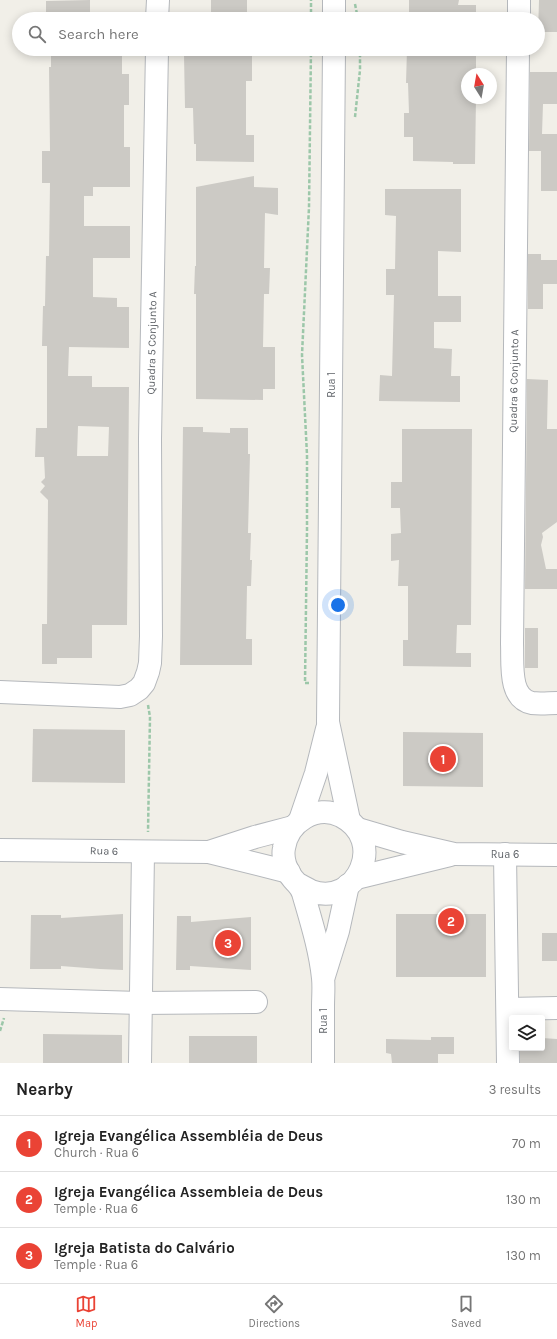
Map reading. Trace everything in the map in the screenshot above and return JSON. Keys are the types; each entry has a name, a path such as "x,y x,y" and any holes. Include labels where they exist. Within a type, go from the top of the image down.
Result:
{"street":[{"path":"157,12 158,0"},
{"path":"334,0 334,12"},
{"path":"519,0 519,12"},
{"name":"Quadra 5 Conjunto A","path":"144,682 150,663 151,636 150,439 157,56"},
{"name":"Rua 1","path":"328,722 334,56"},
{"name":"Quadra 6 Conjunto A","path":"518,56 512,644 514,685 518,694 524,700 533,703 557,703"},
{"path":"0,692 120,697 130,695 135,692 144,682"},
{"path":"323,979 314,932 294,879 284,861 284,849 287,837 297,823 316,773 328,722"},
{"path":"323,979 352,882 362,867 365,854 363,841 354,825 328,722"},
{"path":"297,823 311,814 325,812 338,814 354,825"},
{"name":"Rua 6","path":"209,852 297,823"},
{"name":"Rua 6","path":"354,825 402,842 454,854 557,855"},
{"path":"140,1063 140,1003 146,842"},
{"name":"Rua 6","path":"0,850 146,842 209,852 294,879"},
{"name":"Rua 6","path":"352,882 454,854"},
{"path":"505,854 508,1063"},
{"path":"294,879 311,891 324,893 337,891 352,882"},
{"name":"Rua 1","path":"323,979 323,1063"},
{"path":"0,999 140,1003 256,1002"},
{"path":"508,1009 557,1008"}],"path":[{"path":"311,0 311,12"},
{"path":"355,0 357,12"},
{"path":"311,56 309,207 302,355 307,455 305,683 329,682"},
{"path":"144,682 150,717 146,842"}],"building":[{"path":"90,0 90,12 46,12 46,1"},
{"path":"211,0 247,0 247,12 211,12"},
{"path":"409,0 459,0 458,5 476,5 476,12 409,12"},
{"path":"539,0 557,0 557,32 545,32 545,12 539,12"},
{"path":"51,56 122,56 122,74 129,74 129,105 124,105 124,147 130,147 130,187 93,187 93,196 84,196 84,226 130,226 130,258 93,258 93,297 117,298 117,307 129,307 129,348 69,347 68,376 92,376 92,387 129,387 127,625 92,625 92,658 57,658 57,664 42,664 42,624 47,624 48,500 40,492 45,486 41,482 45,478 44,457 35,457 36,428 47,428 47,346 42,346 43,306 45,306 46,256 49,256 50,183 42,183 42,151 50,151 49,67 51,67","holes":["78,426 109,427 108,456 77,456"]},
{"path":"184,56 252,56 252,81 246,81 246,135 254,135 254,162 196,161 193,108 185,108"},
{"path":"407,56 476,56 476,68 461,68 461,104 476,104 475,164 413,161 413,137 404,137 404,113 409,113 408,83 406,83"},
{"path":"530,72 557,72 557,104 543,104 542,134 557,134 557,191 541,191 541,151 529,151"},
{"path":"254,176 254,187 278,188 278,215 265,213 264,268 270,268 269,294 264,294 263,347 275,347 275,389 263,389 263,400 196,399 196,294 194,294 196,266 196,187"},
{"path":"385,189 461,189 461,252 438,251 438,296 461,296 461,322 434,322 434,348 452,349 451,376 460,376 460,402 379,401 380,375 392,376 394,295 386,295 386,269 395,269 396,216 385,215"},
{"path":"528,254 541,254 541,260 557,260 557,284 543,284 543,309 528,309"},
{"path":"527,379 548,380 547,429 557,429 557,522 542,533 543,537 541,545 546,569 557,569 557,589 525,589"},
{"path":"183,427 203,427 203,432 230,433 230,428 248,428 248,454 250,454 248,533 251,533 250,560 252,560 251,586 247,586 246,639 252,639 252,665 180,665"},
{"path":"402,429 472,429 471,625 457,625 456,653 471,653 471,667 403,666 403,640 408,640 408,586 398,586 399,560 391,561 391,534 401,533 400,508 391,508 391,482 402,482"},
{"path":"525,628 538,628 538,668 525,668"},
{"path":"33,729 125,730 125,783 32,782"},
{"path":"403,732 483,733 483,787 403,786"},
{"path":"123,914 123,970 61,966 61,969 30,969 31,915 61,915 61,918"},
{"path":"396,914 486,914 486,977 396,977"},
{"path":"177,916 191,916 191,922 251,917 251,970 190,966 190,970 176,970"},
{"path":"542,933 557,933 557,961 542,961"},
{"path":"43,1034 122,1035 122,1063 43,1063"},
{"path":"189,1036 257,1036 257,1063 189,1063"},
{"path":"431,1037 454,1037 454,1054 438,1054 438,1063 392,1063 391,1054 386,1053 386,1039 431,1040"},
{"path":"545,1038 557,1039 557,1063 520,1063 520,1051 545,1051"}],"place":[{"name":"Igreja Evangélica Assembléia de Deus","path":"443,759"},
{"name":"Igreja Evangélica Assembleia de Deus","path":"451,921"},
{"name":"Igreja Batista do Calvário","path":"228,943"}]}
